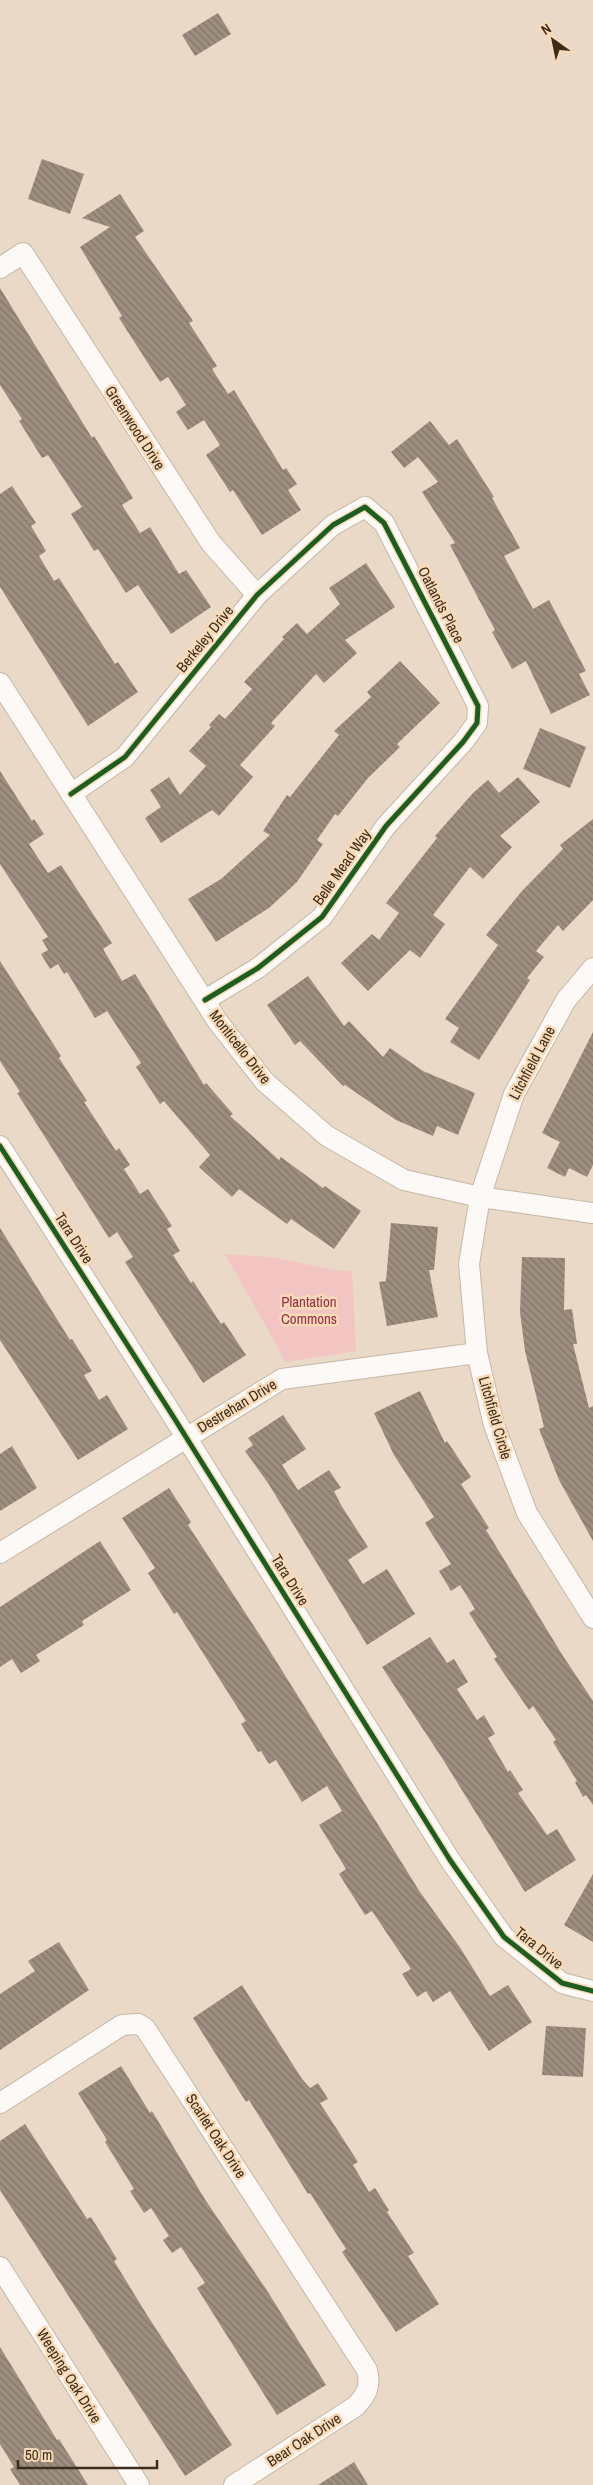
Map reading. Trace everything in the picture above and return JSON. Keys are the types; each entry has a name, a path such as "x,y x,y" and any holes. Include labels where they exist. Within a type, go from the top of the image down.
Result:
{"street":[{"name":"Greenwood Drive","path":"0,268 23,253 210,543 257,595"},
{"name":"Berkeley Drive","path":"72,794 125,757 257,595 333,525 364,507"},
{"name":"Oatlands Place","path":"364,507 384,523 425,599 478,706 477,723"},
{"name":"Monticello Drive","path":"0,683 218,1022 265,1082 327,1136 404,1180 480,1196 593,1214"},
{"name":"Belle Mead Way","path":"204,1000 258,968 322,917 386,826 463,742 477,723"},
{"name":"Litchfield Lane","path":"480,1196 514,1094 566,1000 593,968"},
{"name":"Tara Drive","path":"0,1146 186,1438 450,1860 504,1938 562,1983 593,1991"},
{"name":"Litchfield Circle","path":"480,1196 469,1264 477,1353 494,1426 527,1513 593,1618"},
{"name":"Destrehan Drive","path":"0,1553 282,1379 477,1353"},
{"name":"Scarlet Oak Drive","path":"0,2103 122,2025 138,2024 145,2028 367,2370 370,2380 368,2390"},
{"name":"Weeping Oak Drive","path":"0,2266 139,2485"},
{"name":"Bear Oak Drive","path":"234,2485 356,2406 368,2390"}],"green space":[{"name":"Plantation Commons","path":"225,1254 272,1257 334,1270 352,1271 356,1351 286,1362"}],"building":[{"path":"218,13 231,34 195,56 182,35"},
{"path":"42,159 84,174 70,214 28,199"},
{"path":"120,194 144,231 135,237 193,321 189,323 217,366 212,369 228,394 234,390 283,470 286,468 297,484 288,490 301,510 262,535 233,490 230,492 206,455 220,445 204,420 188,430 176,412 186,405 168,377 160,382 119,318 122,316 80,247 110,227 82,218"},
{"path":"0,288 92,438 94,436 133,498 122,505 140,533 150,527 179,574 186,570 211,607 171,634 138,585 126,593 98,549 94,551 71,514 82,507 48,455 42,458 19,421 22,419 0,385"},
{"path":"430,421 449,445 457,439 494,497 492,498 520,548 504,556 533,609 549,600 586,671 579,674 590,695 551,714 526,661 512,669 492,632 495,630 450,545 455,543 422,492 438,482 418,457 404,468 391,452"},
{"path":"12,486 36,523 31,526 46,551 39,556 54,581 59,578 115,664 118,662 138,692 88,726 0,587 0,494"},
{"path":"366,563 395,607 345,640 357,653 324,683 316,674 271,723 275,726 240,765 253,777 219,816 212,810 161,843 145,818 161,807 150,790 169,777 180,795 206,766 189,751 211,727 209,725 219,714 225,719 252,689 244,682 284,639 282,637 297,623 307,634 340,604 329,588"},
{"path":"400,661 440,703 397,744 400,747 368,778 338,816 335,814 317,840 323,844 297,882 269,908 216,942 188,899 221,879 270,835 263,831 287,795 290,797 339,735 334,731 371,697 367,692"},
{"path":"540,728 586,747 570,788 523,769"},
{"path":"0,771 32,821 34,819 44,834 29,844 48,873 61,865 112,943 103,949 122,981 135,974 204,1085 206,1083 233,1114 230,1116 279,1160 281,1157 323,1188 325,1186 361,1211 334,1249 291,1219 287,1224 239,1189 232,1197 199,1167 210,1155 164,1101 160,1104 136,1067 141,1063 107,1011 95,1018 67,972 64,974 58,964 50,969 41,954 48,950 42,940 48,937 0,864"},
{"path":"518,777 540,802 500,836 512,847 483,879 470,867 433,915 445,924 420,958 410,950 368,991 341,963 372,934 379,940 399,913 386,903 437,838 435,836 473,793 488,780 499,793"},
{"path":"593,819 593,900 563,931 558,925 536,951 544,957 527,978 530,980 479,1060 450,1042 459,1028 445,1019 498,945 486,935 522,891 563,849 560,845"},
{"path":"0,961 61,1056 59,1058 87,1101 84,1102 116,1151 119,1148 130,1165 124,1169 140,1194 148,1189 172,1226 167,1229 180,1251 173,1255 191,1283 193,1281 221,1324 224,1322 246,1355 203,1383 125,1262 133,1257 117,1232 109,1238 17,1093 20,1092 0,1061"},
{"path":"308,976 344,1026 349,1021 383,1057 390,1048 423,1071 475,1093 458,1135 437,1126 433,1136 396,1120 345,1085 343,1086 300,1041 295,1045 267,1005"},
{"path":"593,1032 593,1165 587,1177 569,1168 565,1177 547,1168 560,1142 542,1133"},
{"path":"391,1223 438,1227 434,1270 429,1270 438,1317 387,1326 379,1282 386,1281"},
{"path":"0,1228 70,1340 72,1339 92,1371 84,1375 99,1400 107,1395 128,1429 78,1460 0,1340"},
{"path":"522,1257 565,1258 564,1310 572,1309 577,1344 573,1344 589,1408 593,1406 593,1541 559,1480 539,1429 544,1427 525,1351 520,1312"},
{"path":"420,1391 445,1443 447,1441 471,1477 461,1484 489,1528 486,1530 563,1656 593,1701 593,1805 586,1795 583,1797 575,1782 577,1781 553,1742 556,1740 533,1706 529,1710 494,1659 497,1657 469,1613 475,1609 460,1585 451,1591 439,1571 451,1564 425,1523 434,1517 394,1455 374,1413"},
{"path":"283,1415 306,1449 282,1465 298,1490 329,1470 341,1488 334,1491 341,1505 368,1547 348,1560 363,1584 387,1569 415,1614 367,1645 268,1483 245,1451 253,1445 248,1438"},
{"path":"12,1446 37,1488 0,1511 0,1454"},
{"path":"169,1488 191,1522 188,1525 263,1640 420,1892 461,1949 490,1996 508,1985 532,2022 489,2051 450,1991 433,2002 426,1991 417,1997 402,1974 411,1969 372,1911 365,1915 339,1874 346,1869 319,1825 342,1811 327,1786 302,1802 276,1760 269,1764 261,1751 258,1752 241,1724 246,1721 177,1612 174,1614 148,1573 155,1568 122,1518"},
{"path":"100,1541 131,1590 82,1621 84,1625 36,1655 40,1661 21,1673 12,1659 0,1667 0,1607"},
{"path":"430,1637 447,1663 454,1659 468,1682 457,1689 477,1720 484,1715 495,1734 488,1738 508,1772 510,1770 523,1790 518,1793 547,1835 557,1829 576,1860 525,1892 442,1758 382,1667"},
{"path":"593,1874 593,1942 564,1925"},
{"path":"59,1942 89,1990 0,2050 0,1994 35,1971 28,1961"},
{"path":"242,1985 302,2079 310,2088 318,2083 328,2099 320,2103 358,2162 353,2165 369,2192 375,2188 389,2210 387,2212 414,2253 408,2256 439,2304 396,2332 342,2252 346,2249 310,2193 308,2194 249,2100 246,2102 193,2018"},
{"path":"546,2026 586,2028 583,2077 542,2075"},
{"path":"121,2066 150,2113 152,2111 206,2201 266,2289 326,2385 277,2415 197,2288 205,2283 181,2247 172,2253 163,2240 169,2236 151,2208 144,2213 130,2191 134,2189 78,2093"},
{"path":"25,2124 87,2219 91,2217 117,2259 114,2261 147,2315 232,2445 185,2476 0,2190 0,2141"},
{"path":"0,2347 57,2440 59,2439 88,2485 20,2485 10,2469 14,2467 0,2444"},
{"path":"354,2462 368,2485 318,2485"}],"cycle path":[{"path":"71,794 125,757 257,595 333,525 365,507 384,523 478,706 477,723 463,742 386,826 322,917 258,968 205,1000"},
{"path":"0,1146 171,1413 450,1860 504,1937 562,1983 593,1991"}]}
